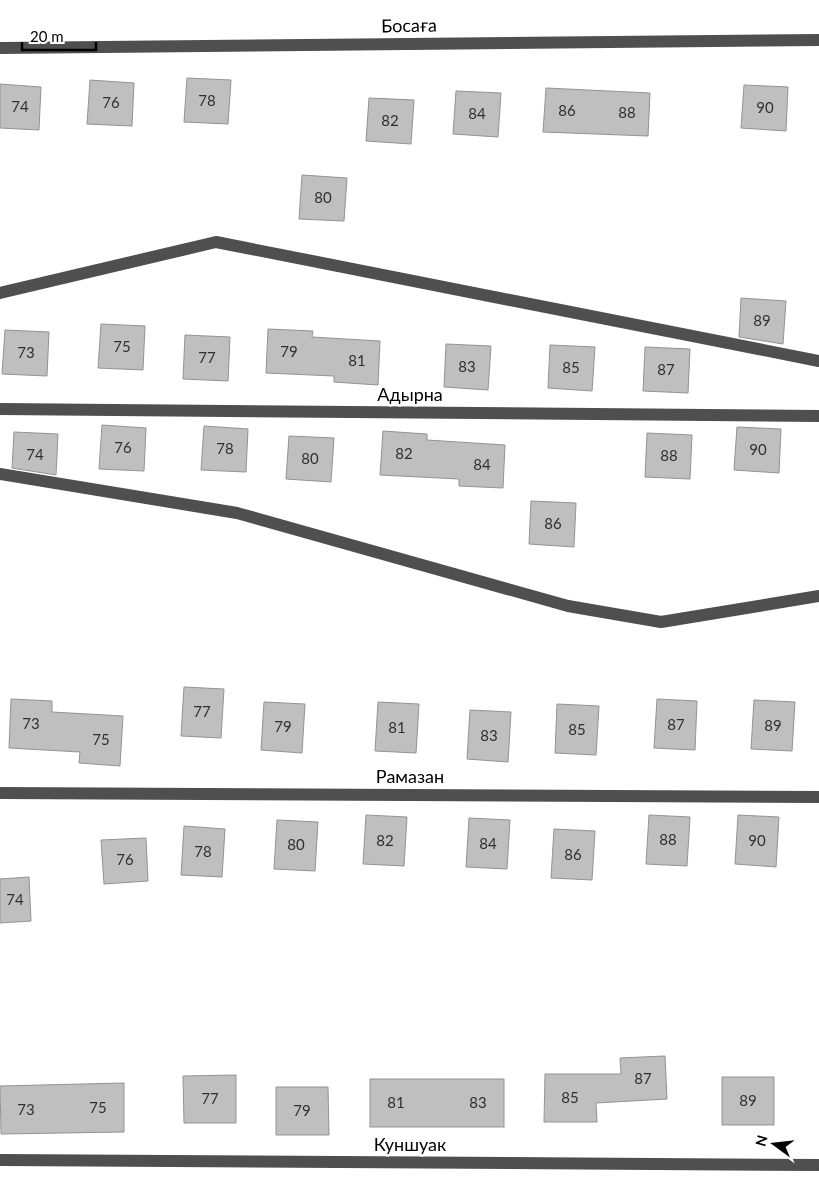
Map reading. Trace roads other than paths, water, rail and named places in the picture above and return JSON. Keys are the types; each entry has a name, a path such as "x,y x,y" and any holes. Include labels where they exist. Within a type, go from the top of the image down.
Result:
{"street":[{"name":"Босаға","path":"0,48 819,40"},
{"path":"0,293 216,242 819,361"},
{"name":"Адырна","path":"0,409 819,416"},
{"path":"0,474 237,514 568,606 662,622 819,596"},
{"name":"Рамазан","path":"0,792 819,797"},
{"name":"Куншуак","path":"0,1160 819,1165"}]}
